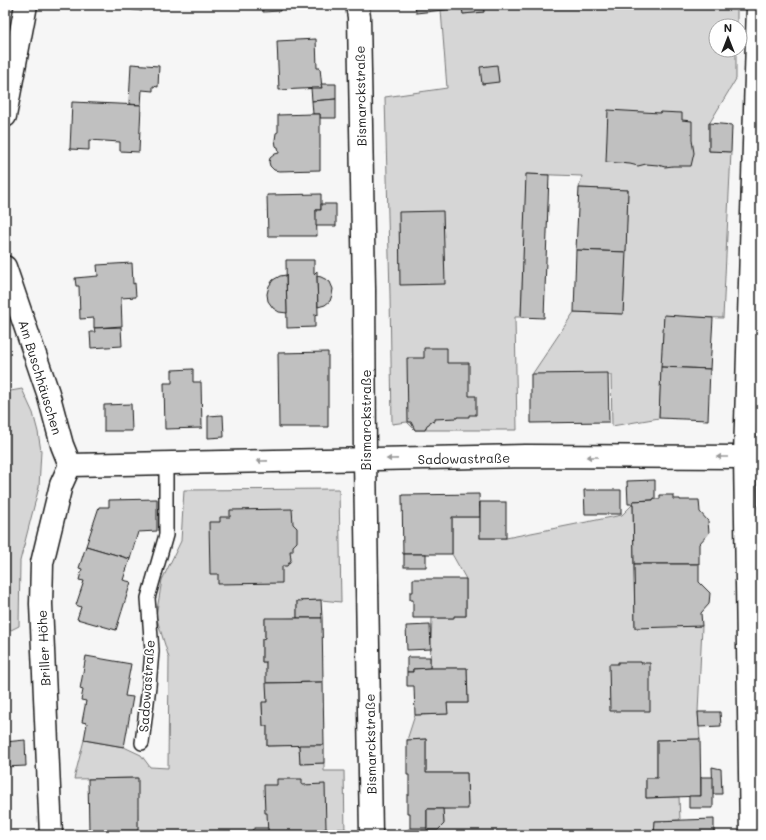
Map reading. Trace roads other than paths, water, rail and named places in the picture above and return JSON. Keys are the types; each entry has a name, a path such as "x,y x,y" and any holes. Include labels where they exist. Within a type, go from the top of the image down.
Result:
{"street":[{"path":"5,116 26,5"},
{"name":"Bismarckstraße","path":"357,5 359,33 364,290 364,459 371,835"},
{"path":"751,835 758,5"},
{"name":"Am Buschhäuschen","path":"5,266 48,393 62,445 70,465"},
{"name":"Sadowastraße","path":"70,465 525,456 753,456"},
{"name":"Briller Höhe","path":"51,835 40,604 42,563 61,485 70,465"}],"lane":[{"name":"Sadowastraße","path":"142,743 152,651 148,598 166,535 166,463"}]}
